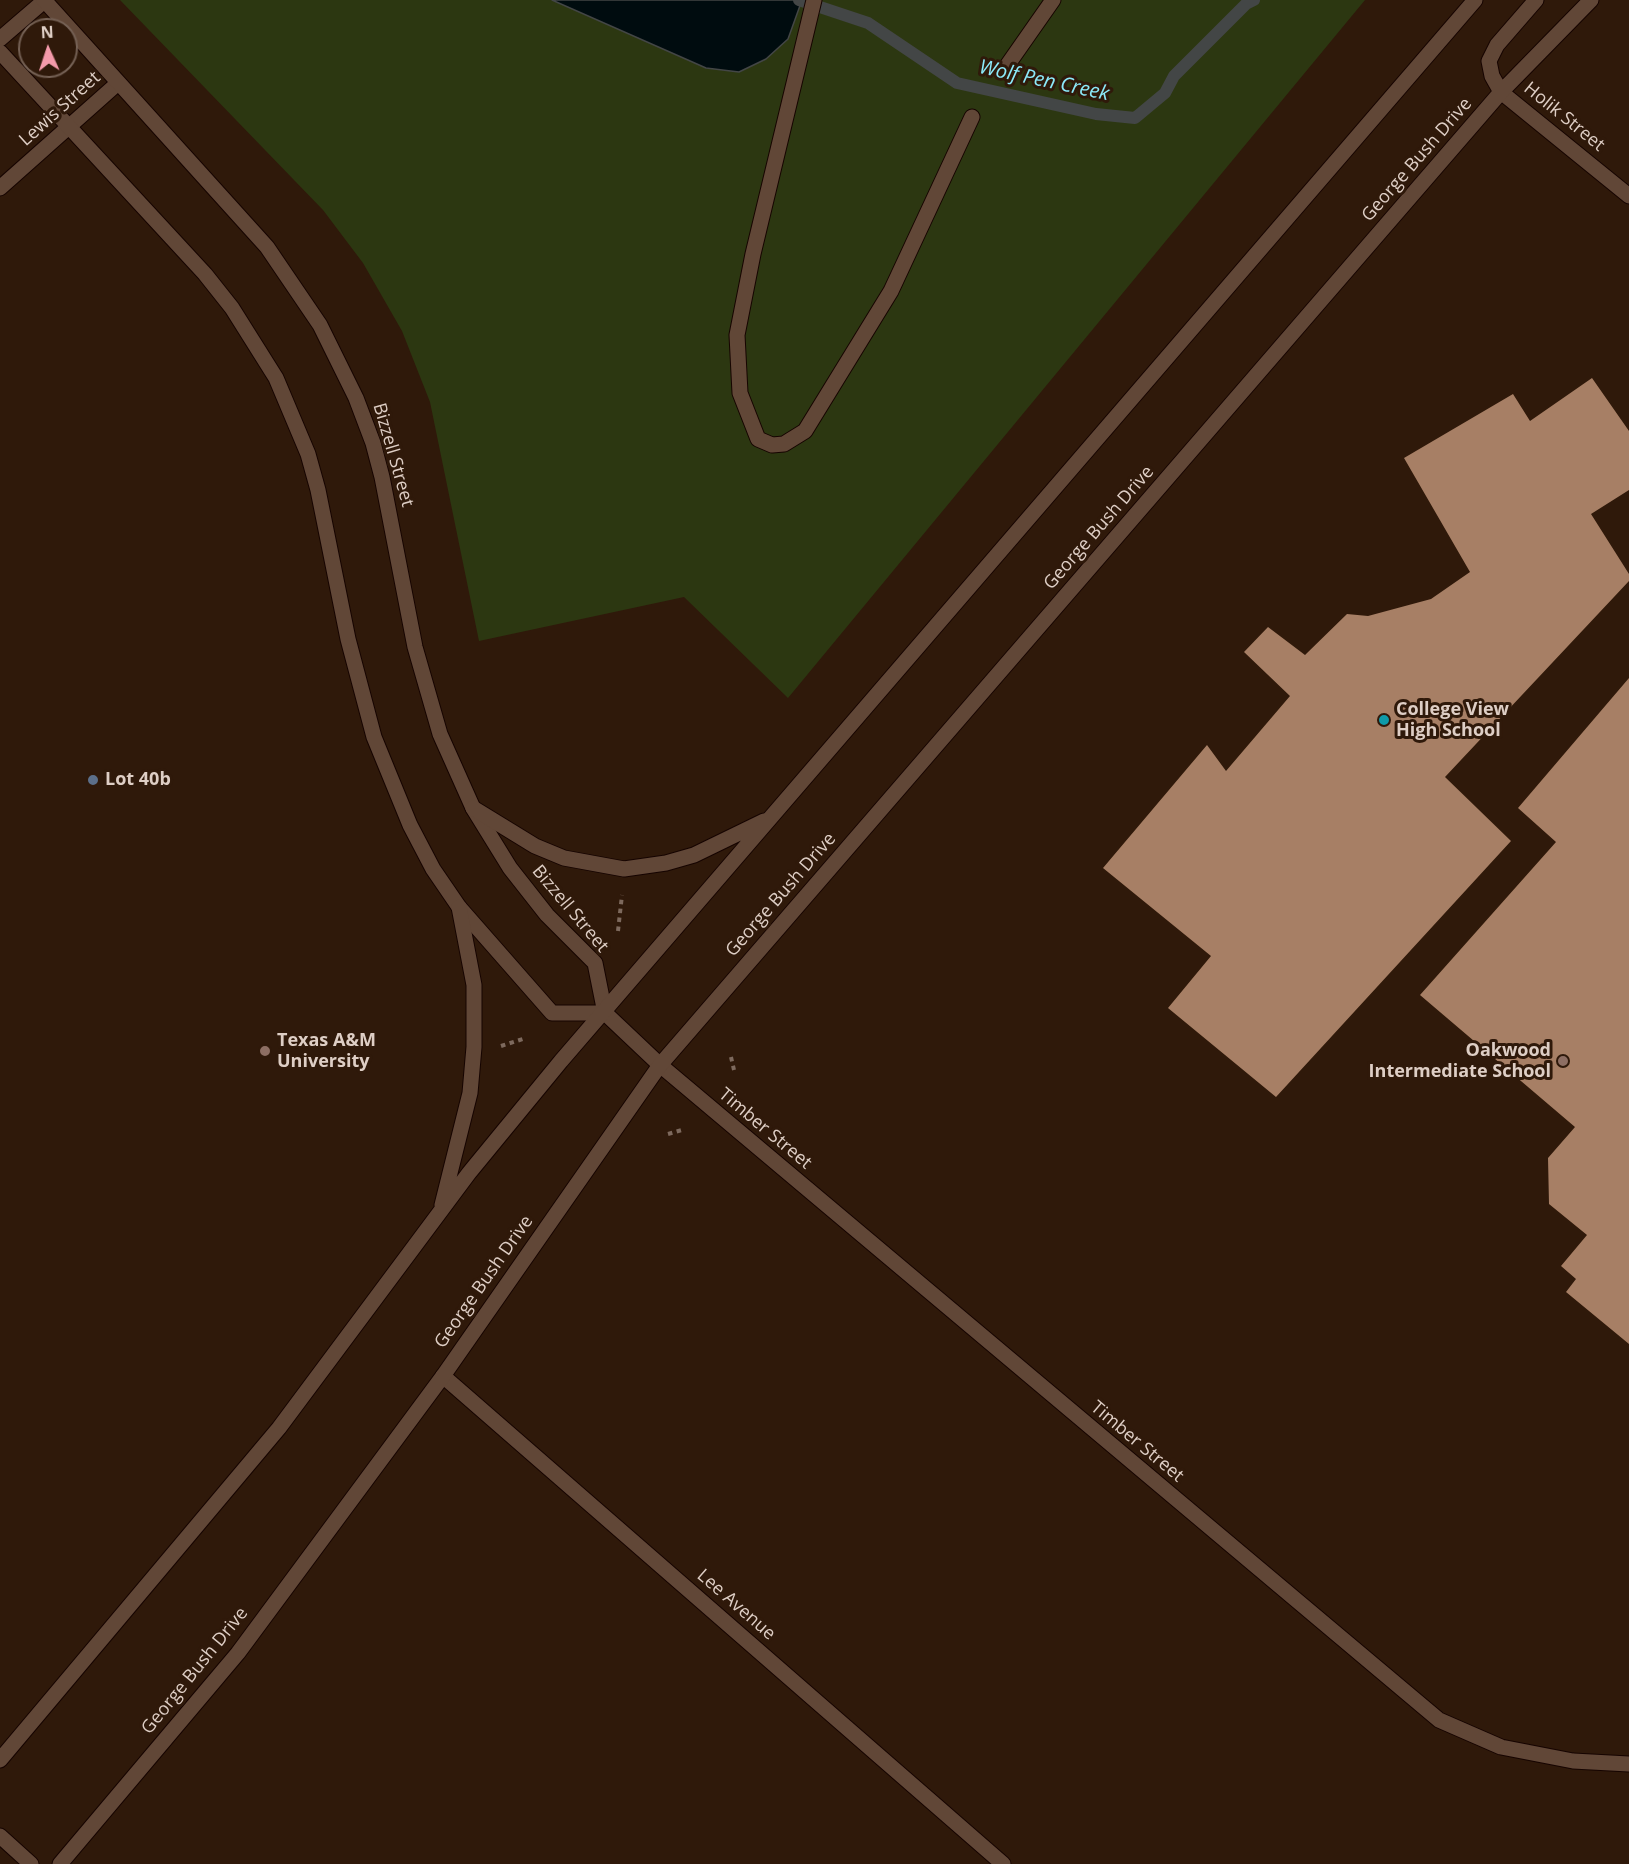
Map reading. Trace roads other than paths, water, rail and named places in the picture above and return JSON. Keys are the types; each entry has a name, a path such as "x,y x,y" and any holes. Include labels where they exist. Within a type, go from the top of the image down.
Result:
{"main road":[{"path":"0,39 44,0"},
{"name":"Bizzell Street","path":"44,0 267,246 320,325 356,398 382,477 416,647 440,734 473,808 510,868 535,899 595,963 605,1013"},
{"path":"814,0 753,254 737,335 740,393 750,425 759,439 772,445 784,444 805,431 891,291 972,117"},
{"path":"1004,70 1053,0"},
{"path":"0,1760 279,1428 440,1212 554,1070 1475,0"},
{"path":"1501,92 1492,76 1489,61 1497,45 1536,0"},
{"name":"George Bush Drive","path":"60,1864 238,1653 443,1376 660,1065 1501,92 1591,0"},
{"path":"0,52 68,128 205,273 232,308 276,378 308,454 318,490 348,639 374,737 415,834 433,869 459,907 552,1013 605,1013"},
{"name":"Lewis Street","path":"0,188 118,83"},
{"name":"Holik Street","path":"1501,92 1629,196"},
{"path":"473,808 535,846 564,858 624,869 666,863 694,855 772,817"},
{"path":"440,1212 470,1093 474,1047 474,985 459,907"},
{"name":"Timber Street","path":"605,1013 660,1065 1439,1719 1501,1747 1573,1761 1629,1764"},
{"name":"Lee Avenue","path":"443,1376 1003,1864"},
{"path":"0,1836 31,1864"}],"waterway":[{"name":"Wolf Pen Creek","path":"799,0 868,23 957,83 1096,114 1135,118 1165,93 1174,76 1246,4 1254,0"}],"place":[{"name":"College View High School","path":"1384,720"},
{"name":"Lot 40b","path":"93,780"},
{"name":"Texas A&M University","path":"265,1051"},
{"name":"Oakwood Intermediate School","path":"1563,1061"}]}
